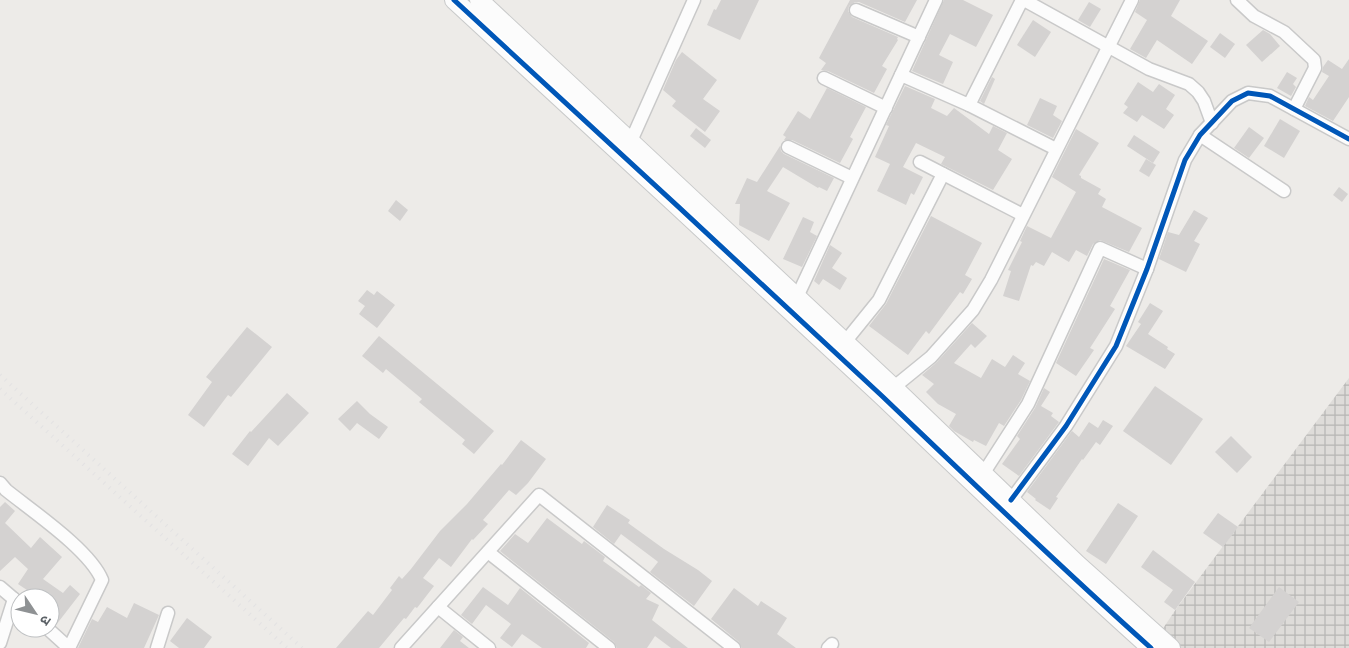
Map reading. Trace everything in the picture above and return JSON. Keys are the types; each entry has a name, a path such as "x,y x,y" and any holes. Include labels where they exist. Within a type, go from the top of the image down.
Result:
{"street":[{"path":"454,0 797,297 845,342 958,470 1156,646"},
{"path":"479,0 626,147 888,392 1011,500 1077,564 1156,646"},
{"path":"626,147 694,0"},
{"path":"797,297 936,0"},
{"path":"969,105 1023,0 1149,69 1180,79 1189,84 1204,101 1212,123"},
{"path":"888,392 931,357 973,310 991,280 1132,0"},
{"path":"1237,0 1254,16 1284,32 1314,60 1316,68 1294,109"},
{"path":"856,10 919,37"},
{"path":"901,75 969,105 1056,149"},
{"path":"824,78 886,108"},
{"path":"1011,500 1066,426 1116,346 1147,269 1186,160 1200,135 1232,101 1248,93 1270,96 1349,139"},
{"path":"1200,135 1284,191"},
{"path":"788,147 852,178"},
{"path":"920,162 1023,215"},
{"path":"845,342 879,300 943,174"},
{"path":"983,474 1028,404 1100,248 1147,269"},
{"path":"2,490 61,534 99,571 102,580 69,648 58,638"},
{"path":"401,648 539,495 732,648"},
{"path":"488,552 609,648"},
{"path":"0,587 10,596"},
{"path":"438,607 489,648"},
{"path":"157,648 168,613"},
{"path":"0,644 10,619"}],"shaded area":[{"path":"1349,378 1349,648 1150,648 1176,609"}],"building":[{"path":"721,0 759,0 740,40 707,25 714,9 716,10"},
{"path":"850,0 917,0 905,22 859,2 849,6 848,11 852,17 898,37 882,66 887,69 874,93 828,71 821,70 826,63 819,58"},
{"path":"944,0 963,0 993,15 976,47 950,34 939,55 953,62 943,84 912,71"},
{"path":"1140,0 1180,0 1171,16 1208,41 1192,64 1157,40 1146,58 1130,49 1147,20 1135,12"},
{"path":"1089,2 1101,9 1090,27 1078,20"},
{"path":"1033,20 1051,32 1035,57 1017,45"},
{"path":"1263,30 1270,34 1280,46 1262,62 1246,45"},
{"path":"1220,33 1235,44 1225,58 1210,47"},
{"path":"682,52 717,80 703,99 720,111 705,132 672,106 676,101 663,90 676,60"},
{"path":"1349,59 1349,97 1333,121 1305,106 1309,97 1313,100 1329,76 1322,72 1328,60 1342,69"},
{"path":"1287,72 1297,78 1293,84 1296,87 1291,96 1277,88"},
{"path":"992,77 995,79 984,104 980,101"},
{"path":"1138,82 1153,92 1159,84 1175,95 1166,109 1174,115 1164,129 1142,115 1137,122 1123,113 1128,107 1124,104"},
{"path":"905,86 935,99 931,108 947,116 954,108 989,134 993,126 1007,133 998,150 1012,159 993,190 941,164 945,157 916,143 903,167 923,177 914,195 911,193 906,205 877,191 890,164 875,157 889,126 886,125"},
{"path":"827,88 866,107 850,137 853,139 840,163 792,140 784,140 786,137 783,135 798,111 810,119"},
{"path":"1040,98 1057,106 1053,115 1062,121 1053,138 1027,125"},
{"path":"1280,119 1300,131 1284,158 1264,146"},
{"path":"1249,127 1264,138 1249,158 1234,148"},
{"path":"696,128 711,140 705,148 690,136"},
{"path":"1076,129 1099,143 1079,175 1081,178 1101,189 1098,194 1106,199 1102,207 1142,228 1129,252 1100,240 1093,244 1087,256 1076,250 1069,262 1052,252 1044,266 1036,262 1033,266 1031,265 1019,301 1003,296 1011,271 1008,270 1022,242 1020,241 1027,226 1051,238 1076,192 1052,177"},
{"path":"1134,135 1160,152 1153,163 1127,146"},
{"path":"780,146 784,154 834,178 827,191 818,188 783,167 767,191 790,203 769,241 739,225 740,204 735,204 747,178 757,182"},
{"path":"1146,159 1156,165 1149,177 1139,171"},
{"path":"1339,187 1348,194 1342,202 1333,195"},
{"path":"396,200 408,210 400,221 388,211"},
{"path":"1194,210 1208,218 1194,241 1200,244 1186,272 1159,259 1168,232 1179,235"},
{"path":"931,216 982,243 965,275 972,279 963,294 960,292 929,334 926,331 908,355 869,326 886,304"},
{"path":"803,217 814,222 810,232 817,236 802,267 783,259"},
{"path":"830,245 842,253 832,268 847,278 840,290 823,279 819,285 814,281"},
{"path":"1104,259 1130,270 1110,306 1115,309 1090,348 1094,350 1076,376 1056,363"},
{"path":"367,290 374,295 377,291 395,305 377,328 359,314 365,306 358,301"},
{"path":"1150,303 1163,311 1148,334 1175,354 1165,369 1126,346 1141,324 1138,322"},
{"path":"972,323 987,336 975,348 971,344 954,363 981,378 992,359 1005,367 1013,355 1025,363 1018,374 1030,381 1021,400 1004,426 999,423 986,446 974,440 973,442 949,426 956,414 938,404 926,392 934,384 922,375 937,362"},
{"path":"247,327 272,347 231,397 228,395 204,427 188,415 212,382 206,377"},
{"path":"379,336 494,431 474,454 462,444 465,440 419,402 422,399 386,369 383,373 362,356"},
{"path":"1155,386 1203,419 1171,465 1123,431"},
{"path":"1044,388 1050,392 1041,406 1053,413 1051,416 1059,422 1019,476 1002,464 1020,439 1017,436 1035,408"},
{"path":"287,393 309,413 278,446 269,438 248,466 232,454 250,431"},
{"path":"357,401 370,414 388,427 379,439 357,423 350,431 338,419"},
{"path":"1103,420 1113,426 1100,445 1096,442 1082,459 1056,497 1058,498 1050,510 1035,500 1027,492 1072,431 1079,437 1089,422 1098,428"},
{"path":"1231,436 1252,457 1237,473 1215,452"},
{"path":"521,440 546,459 528,483 516,495 509,490 483,520 488,524 472,539 451,567 439,558 423,578 434,586 417,608 415,607 406,619 404,618 379,648 336,648 368,611 373,615 392,590 390,588 399,576 402,579 411,569 440,531 502,465"},
{"path":"5,502 15,511 5,523 31,548 40,537 62,557 43,579 56,588 24,588 18,584 28,569 15,557 0,571 0,507"},
{"path":"1118,503 1138,516 1106,564 1086,551"},
{"path":"607,505 630,520 628,523 712,581 694,606 650,572 657,561 621,534 614,544 593,527"},
{"path":"1218,513 1238,527 1223,547 1203,533"},
{"path":"547,518 582,544 584,541 605,557 603,561 639,587 641,585 651,593 646,599 659,605 652,620 688,648 671,648 655,636 647,648 617,648 614,642 500,551 515,534 528,543"},
{"path":"1153,550 1195,582 1175,610 1164,602 1173,590 1141,567"},
{"path":"70,585 80,594 60,620 60,591 63,593"},
{"path":"483,587 508,605 520,588 589,643 586,648 542,648 522,634 512,647 500,638 511,624 486,605 472,624 461,615"},
{"path":"1279,587 1299,602 1269,642 1249,628"},
{"path":"734,588 758,606 761,601 787,618 777,634 796,648 742,648 739,642 711,619"},
{"path":"134,603 159,615 144,648 78,648 92,619 98,622 107,607 127,618"},
{"path":"187,618 212,637 204,648 179,648 170,641"},
{"path":"454,630 463,637 460,641 469,648 440,648"}],"railway":[{"path":"0,375 302,648"},
{"path":"0,389 287,648"}],"cycle path":[{"path":"454,0 1151,648"},
{"path":"1011,500 1066,426 1116,346 1147,269 1185,160 1200,135 1232,101 1248,93 1270,96 1349,139"}]}
